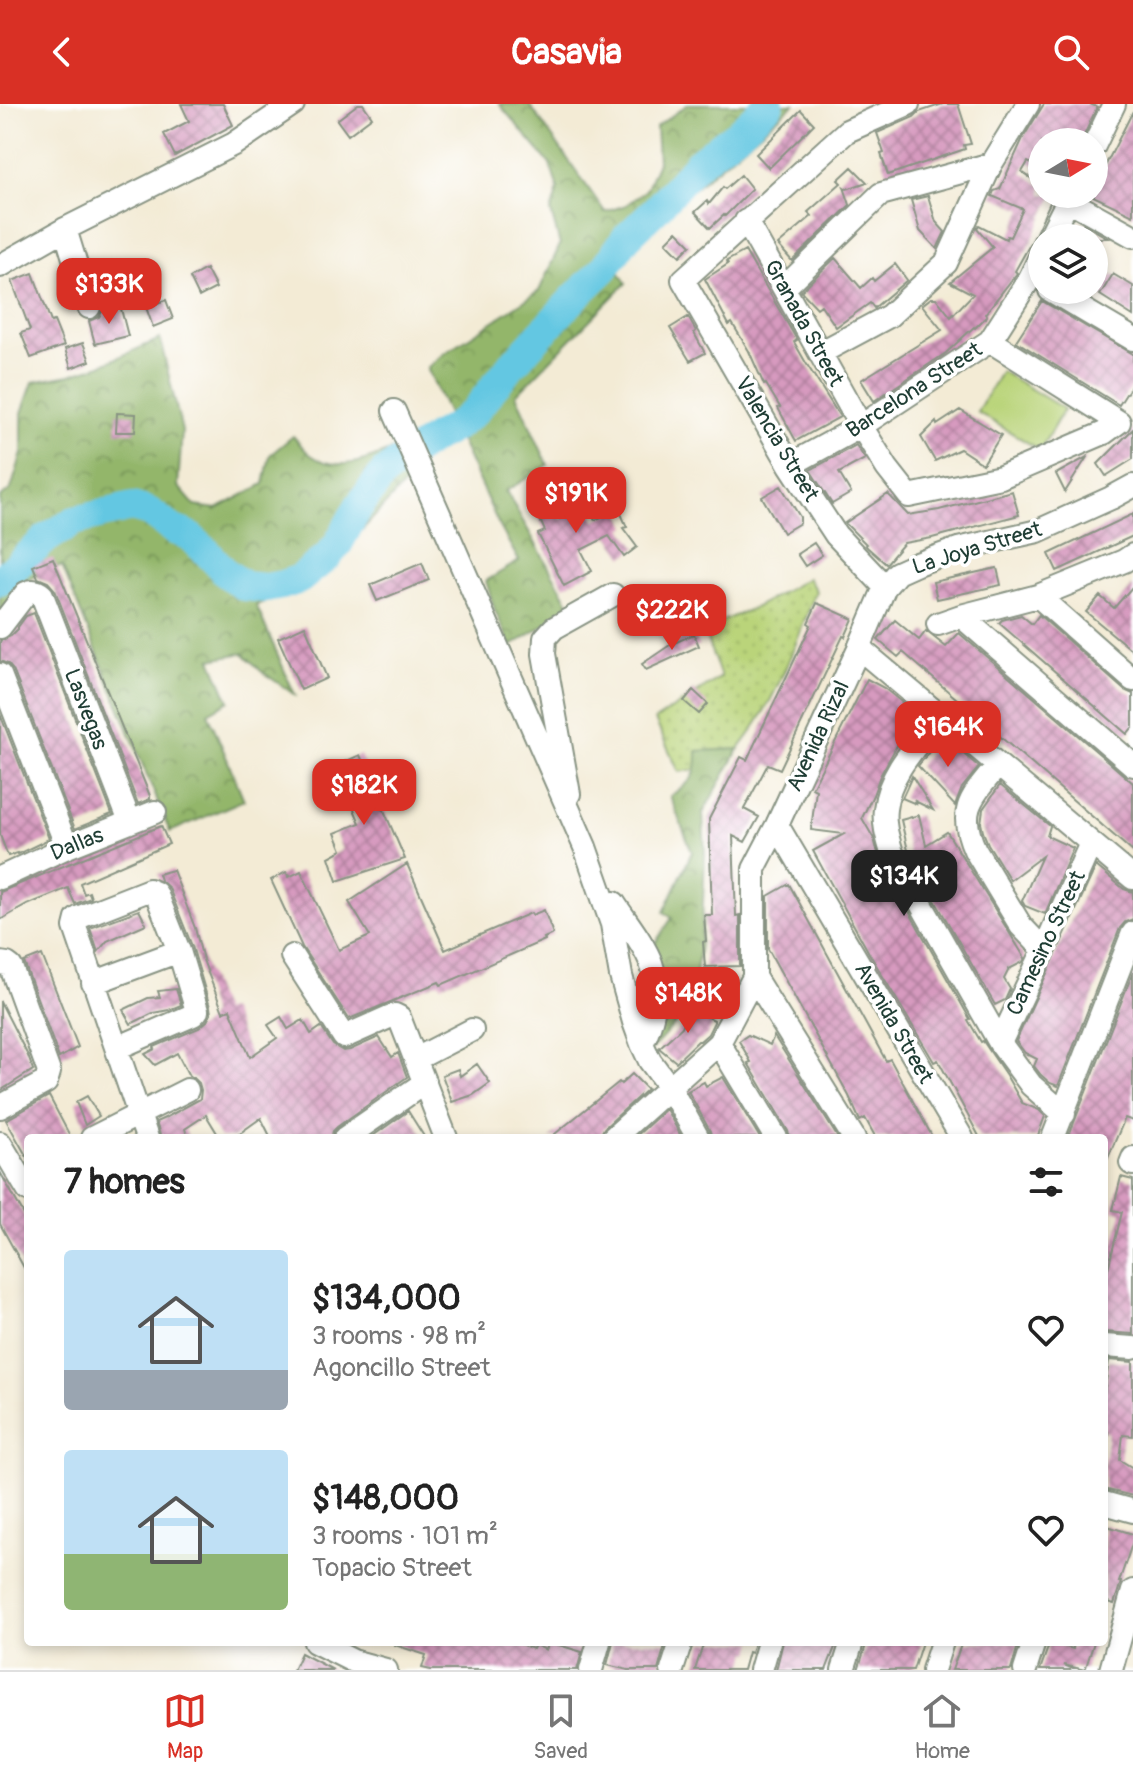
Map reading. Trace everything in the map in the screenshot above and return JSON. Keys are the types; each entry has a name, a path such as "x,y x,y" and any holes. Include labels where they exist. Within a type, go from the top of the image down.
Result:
{"street":[{"path":"0,266 65,229 234,144 293,104"},
{"path":"746,221 847,131 908,104"},
{"path":"820,353 889,316 946,263 991,164 1028,104"},
{"path":"1103,128 1114,104"},
{"path":"784,288 881,194 991,164"},
{"path":"1087,208 1133,236"},
{"name":"Valencia Street","path":"746,221 683,280 790,465 836,535 885,587"},
{"name":"Granada Street","path":"746,221 861,426 909,496 1001,477 1104,433 1119,422 990,341"},
{"path":"65,229 89,307"},
{"name":"Barcelona Street","path":"790,465 861,426 990,341 1028,291"},
{"path":"1074,304 1133,339"},
{"path":"394,411 585,847 612,924 621,976 642,1044 696,1134"},
{"name":"La Joya Street","path":"859,648 885,587 897,573 958,549 1038,531 1133,486"},
{"path":"938,624 1038,596 1130,561"},
{"name":"Lasvegas","path":"0,627 26,593 31,590 42,595 130,822"},
{"path":"613,595 554,628 545,638 544,654 569,792 610,897 650,960 656,994 642,1044"},
{"path":"1038,596 1133,680"},
{"path":"961,616 1131,761"},
{"path":"859,648 1133,878"},
{"name":"Avenida Rizal","path":"754,977 754,869 859,648"},
{"path":"0,675 67,847"},
{"path":"940,716 895,775 888,792 884,811 892,853 1000,1043 1031,1085 1064,1114"},
{"path":"998,765 973,795 967,809 970,840 1021,926 1044,950"},
{"name":"Dallas","path":"3,867 67,847 155,812"},
{"name":"Avenida Street","path":"777,825 960,1134"},
{"name":"Camesino Street","path":"1000,1043 1091,843"},
{"path":"117,1048 196,1013 197,1007 179,951 156,893 149,890 77,919 75,927 145,1134"},
{"path":"1055,1134 1133,933"},
{"path":"93,983 179,951"},
{"path":"292,956 343,1036 347,1037 395,1015 399,1017 444,1134"},
{"path":"0,963 11,967 49,1072 46,1082 0,1107"},
{"path":"618,1134 719,1043 754,977"},
{"path":"754,977 852,1134"},
{"path":"416,1059 472,1030"},
{"path":"719,1043 774,1134"},
{"path":"351,1134 424,1083"},
{"path":"100,1134 187,1090"},
{"path":"0,1143 24,1178"},
{"path":"1108,1346 1133,1348"},
{"path":"1108,1504 1133,1511"},
{"path":"1111,1670 1133,1591"},
{"path":"321,1646 349,1666 386,1670"},
{"path":"591,1670 594,1646"},
{"path":"672,1670 680,1646"},
{"path":"761,1670 768,1646"},
{"path":"843,1670 851,1646"},
{"path":"933,1670 941,1646"},
{"path":"1025,1670 1033,1646"}],"green space":[{"path":"499,104 529,104 605,212 626,205 646,190 658,162 656,127 688,104 794,104 611,258 626,283 516,395 548,465 506,491 572,608 511,646 486,581 519,561 498,523 427,368 539,291 560,245 551,212 558,189 550,164"},
{"path":"160,339 182,431 178,486 195,506 217,509 264,484 270,455 293,436 311,455 332,463 354,463 397,448 410,478 333,567 315,583 256,605 295,695 261,671 243,653 211,659 229,701 208,713 244,800 170,832 62,566 31,578 0,615 0,498 11,489 22,453 22,413 33,382 101,365"},
{"path":"1001,371 1064,409 1040,450 977,412"},
{"path":"808,578 816,591 784,673 752,731 739,749 697,751 698,769 679,772 655,720 721,677 703,629 756,607"},
{"path":"739,749 703,813 702,928 696,974 677,1022 651,1050 643,1014 666,998 653,946 672,918 664,912 692,852 670,796 692,778 697,751"}],"building":[{"path":"181,104 223,104 233,125 175,156 164,134 189,121"},
{"path":"358,104 363,104 372,117 348,135 337,120"},
{"path":"943,104 958,104 971,144 964,145 965,149 888,175 877,133"},
{"path":"1044,104 1090,104 1097,107 1087,128 1029,128"},
{"path":"801,110 814,124 769,168 756,154"},
{"path":"1133,111 1133,215 1108,203 1108,160"},
{"path":"1028,130 1028,162 1022,172 1028,176 1028,208 1047,208 1040,224 1028,224 1028,248 1015,271 1017,273 975,328 946,353 874,401 861,380 942,330 922,305 936,298 951,317 973,294 950,282 993,247 977,228 979,225 1006,239 1010,237 1023,209 992,196 994,191 1000,189"},
{"path":"852,167 867,182 847,189 844,187 850,205 792,261 778,245 812,216 808,212 841,183 838,180"},
{"path":"741,175 752,189 710,228 695,212 707,201 709,204 723,187 725,189"},
{"path":"928,196 936,222 945,232 937,249 920,231 911,200"},
{"path":"677,231 691,245 680,256 666,242"},
{"path":"745,251 797,340 794,342 806,363 840,417 796,441 780,407 764,385 749,351 732,323 729,325 705,279"},
{"path":"835,258 861,288 895,264 907,280 874,308 870,303 836,327 821,305 817,308 801,291"},
{"path":"206,269 216,288 199,297 190,278"},
{"path":"33,273 51,322 54,321 64,346 31,358 21,333 30,330 12,281"},
{"path":"1113,274 1133,286 1133,316 1108,300 1108,282"},
{"path":"166,300 173,319 153,327 146,307"},
{"path":"1040,304 1047,304 1133,354 1133,383 1119,405 1016,341"},
{"path":"120,305 128,336 95,344 89,321 99,317 103,310"},
{"path":"688,317 705,353 690,361 670,328"},
{"path":"83,343 90,361 71,368 65,349"},
{"path":"960,410 1001,435 983,464 960,449 935,461 921,437 936,422 937,425"},
{"path":"117,413 136,414 135,432 116,432"},
{"path":"1133,429 1133,459 1106,476 1098,464"},
{"path":"856,445 865,459 839,473 851,493 832,504 810,470"},
{"path":"1087,457 1065,492 1056,474"},
{"path":"545,486 560,519 588,505 595,520 619,509 627,527 623,528 637,547 624,557 609,536 581,550 592,571 564,586 538,534 545,531 528,494"},
{"path":"781,486 800,517 800,523 783,533 762,497"},
{"path":"1012,491 1019,515 904,543 886,564 845,523 888,494 908,515"},
{"path":"1133,514 1133,536 1057,571 1049,554"},
{"path":"814,543 822,555 805,566 797,554"},
{"path":"53,558 150,796 150,799 138,804 55,590 48,582 38,578 33,566"},
{"path":"422,563 429,580 377,601 370,585"},
{"path":"997,568 1001,585 937,599 933,582"},
{"path":"1133,586 1133,651 1086,612 1100,596 1114,608"},
{"path":"817,603 853,619 780,769 768,764 744,809 759,817 745,842 733,836 736,916 740,915 740,966 705,967 704,915 712,915 709,819 741,757 747,760 811,625 808,623"},
{"path":"34,613 112,814 75,829 13,670 0,661 0,641 11,636 26,616"},
{"path":"1021,615 1032,624 1039,615 1124,690 1133,694 1133,727 1127,734 999,623"},
{"path":"895,620 919,640 926,631 946,647 959,633 1133,783 1133,852 903,652 898,657 878,640"},
{"path":"305,626 327,678 301,690 278,638"},
{"path":"694,634 699,646 646,670 642,664 670,645"},
{"path":"867,679 884,688 915,713 880,776 862,818 874,839 880,860 981,1042 1022,1103 1045,1116 1038,1134 978,1134 938,1060 934,1062 869,953 813,851 844,834 811,830 816,790 812,788"},
{"path":"693,690 708,704 699,714 684,701"},
{"path":"0,714 49,839 8,856 0,835"},
{"path":"942,736 979,767 962,788 955,806 918,766"},
{"path":"360,755 405,859 337,881 329,857 342,850 335,833 360,823 335,766"},
{"path":"912,776 933,810 902,798"},
{"path":"1000,785 1050,826 1047,836 1073,848 1045,914 1025,906 1022,901 1042,856 1010,880 983,832 983,809"},
{"path":"919,815 926,845 947,832 1025,958 1009,969 1004,979 1010,989 1005,1000 995,1005 909,855 901,820"},
{"path":"161,826 169,844 80,883 84,894 89,892 91,898 75,904 68,888 0,920 0,892"},
{"path":"407,864 445,950 544,910 553,934 441,985 439,982 349,1019 302,947 271,880 286,872 289,877 301,871 339,950 370,936 349,902"},
{"path":"1096,866 1124,889 1133,892 1133,919 1120,928 1058,1086 1041,1075 1034,1066 1037,1059 1025,1053 1016,1041"},
{"path":"173,870 223,1012 230,1009 250,1057 277,1038 268,1025 281,1017 288,1029 303,1020 311,1034 321,1027 333,1045 343,1051 379,1037 392,1057 398,1053 407,1077 337,1127 332,1134 269,1134 261,1118 239,1134 218,1134 206,1115 185,1129 187,1134 160,1134 156,1122 200,1099 201,1090 199,1083 189,1076 177,1053 155,1065 145,1054 154,1047 199,1028 211,1014 192,946 169,888 158,874"},
{"path":"789,884 886,1061 890,1059 931,1134 874,1134 865,1118 860,1121 768,949 768,896"},
{"path":"139,910 146,924 107,941 98,952 90,928"},
{"path":"42,955 78,1047 59,1058 24,962"},
{"path":"716,969 736,981 725,1001 704,988"},
{"path":"1133,972 1133,1121 1125,1118 1108,1158 1108,1134 1070,1134"},
{"path":"176,989 181,1005 169,1010 153,1013 131,1024 123,1010 148,998 160,997 158,991"},
{"path":"0,1001 33,1070 0,1091"},
{"path":"690,1009 714,1022 708,1034 676,1062 659,1048 682,1027"},
{"path":"748,1035 770,1045 774,1036 835,1134 789,1134 748,1063 751,1062 739,1041"},
{"path":"477,1064 490,1083 473,1095 452,1102 442,1075 458,1069 460,1076"},
{"path":"632,1074 647,1089 601,1134 555,1134 619,1082 621,1084"},
{"path":"723,1077 758,1134 711,1134 688,1091 704,1082 706,1086"},
{"path":"49,1096 69,1134 24,1134 24,1152 6,1120"},
{"path":"87,1096 99,1116 85,1125 76,1102"},
{"path":"666,1109 680,1134 638,1134"},
{"path":"408,1111 422,1134 376,1134"},
{"path":"0,1172 24,1215 24,1268 0,1224"},
{"path":"1121,1177 1133,1180 1133,1334 1108,1332 1108,1269 1122,1212 1113,1210"},
{"path":"1109,1360 1133,1362 1133,1436 1123,1435 1120,1460 1133,1468 1133,1496 1108,1490"},
{"path":"1108,1526 1133,1534 1114,1604 1108,1602"},
{"path":"398,1646 525,1646 533,1649 537,1646 546,1650 548,1646 562,1646 582,1652 577,1670 431,1670 422,1668 426,1655"},
{"path":"612,1646 665,1646 658,1670 628,1670 607,1665"},
{"path":"703,1646 753,1646 743,1670 695,1670"},
{"path":"782,1646 835,1646 826,1670 776,1670"},
{"path":"866,1646 921,1646 913,1670 858,1670"},
{"path":"961,1646 1018,1646 1011,1670 952,1670"},
{"path":"1049,1646 1073,1649 1073,1646 1093,1646 1085,1670 1064,1665 1070,1670 1040,1670"},
{"path":"301,1653 333,1670 293,1670"}],"waterway":[{"path":"0,581 47,538 74,521 132,507 149,512 174,530 188,535 226,573 244,586 266,588 300,579 338,544 359,506 385,472 475,411 509,368 604,269 626,238 698,163 769,104"}]}
